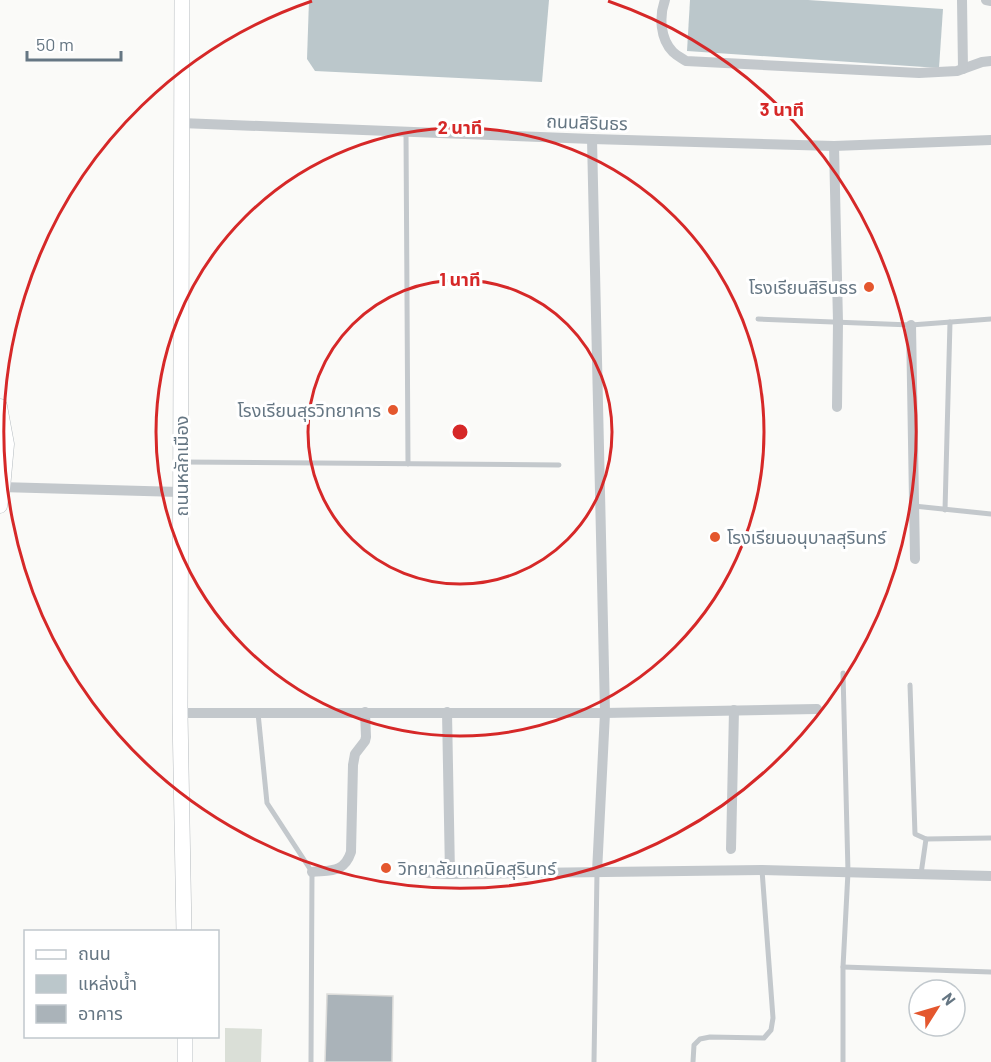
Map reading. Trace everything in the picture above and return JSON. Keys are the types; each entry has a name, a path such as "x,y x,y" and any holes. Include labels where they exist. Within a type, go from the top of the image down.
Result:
{"main road":[{"name":"ถนนหลักเมือง","path":"182,0 180,713 183,930"},
{"path":"185,1038 186,1062"}],"street":[{"path":"665,0 661,10 661,26 673,52 686,61 919,73 957,71 991,61"},
{"path":"962,0 963,69"},
{"path":"986,0 991,1"},
{"name":"ถนนสิรินธร","path":"181,123 834,146 991,140"},
{"path":"592,139 605,712 597,872"},
{"path":"834,146 838,322 837,407"},
{"path":"911,325 915,559"},
{"path":"0,406 6,444 0,506"},
{"path":"2,488 180,492"},
{"path":"180,713 817,709"},
{"path":"731,849 734,710"},
{"path":"312,872 339,869 345,865 351,852 353,765 355,754 366,737 365,712"},
{"path":"447,712 450,874"},
{"path":"415,872 450,874 762,870 991,876"}],"lane":[{"path":"406,132 408,464"},
{"path":"758,319 911,325 991,319"},
{"path":"945,510 950,322"},
{"path":"180,462 559,465"},
{"path":"914,506 991,514"},
{"path":"843,673 848,872 843,967 843,1062"},
{"path":"909,685 915,834 926,839 991,838"},
{"path":"258,713 267,803 312,872 311,1062"},
{"path":"921,874 926,839"},
{"path":"693,1062 694,1045 700,1039 710,1037 764,1038 771,1030 774,1018 762,870"},
{"path":"594,1062 597,872"},
{"path":"843,967 991,972"}],"shaded area":[{"path":"225,1028 262,1029 261,1062 225,1062"}],"water":[{"path":"309,0 549,0 542,82 315,71 307,59"},
{"path":"690,0 808,0 943,9 939,68 687,51"}],"building":[{"path":"327,994 393,996 392,1062 325,1062"}],"place":[{"name":"โรงเรียนสิรินธร","path":"869,287"},
{"name":"โรงเรียนสุรวิทยาคาร","path":"393,410"},
{"name":"โรงเรียนอนุบาลสุรินทร์","path":"715,537"},
{"name":"วิทยาลัยเทคนิคสุรินทร์","path":"386,868"}]}
